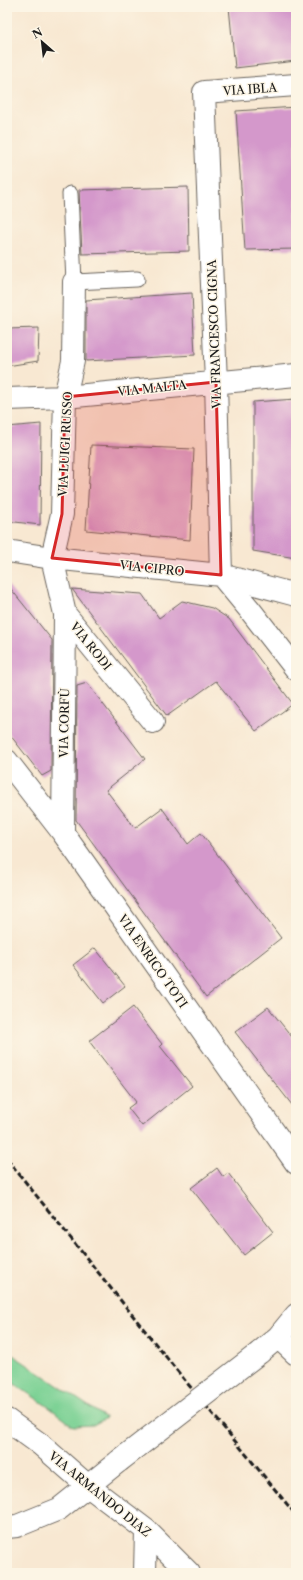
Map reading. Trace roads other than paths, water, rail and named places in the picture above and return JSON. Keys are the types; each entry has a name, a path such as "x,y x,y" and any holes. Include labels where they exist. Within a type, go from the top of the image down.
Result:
{"street":[{"name":"VIA IBLA","path":"204,92 296,85"},
{"name":"VIA FRANCESCO CIGNA","path":"204,92 216,382 221,575"},
{"name":"VIA LUIGI RUSSO","path":"52,558 62,514 66,396 73,361 74,282"},
{"name":"VIA MALTA","path":"7,399 66,396 296,375"},
{"name":"VIA CIPRO","path":"7,551 52,558 221,575 296,595"},
{"name":"VIA RODI","path":"52,558 65,614 153,722"},
{"path":"221,575 296,669"},
{"name":"VIA CORFÙ","path":"62,833 65,614"},
{"name":"VIA ENRICO TOTI","path":"7,761 62,833 296,1163"},
{"path":"7,1527 17,1526 59,1508 259,1353 278,1337 296,1315"},
{"path":"278,1337 296,1354"},
{"name":"VIA ARMANDO DIAZ","path":"7,1420 40,1444 88,1486 146,1530 189,1573"},
{"path":"145,1573 146,1530"}],"lane":[{"path":"70,194 74,282 137,279"}],"railway":[{"path":"7,1159 183,1378 296,1515"}]}
